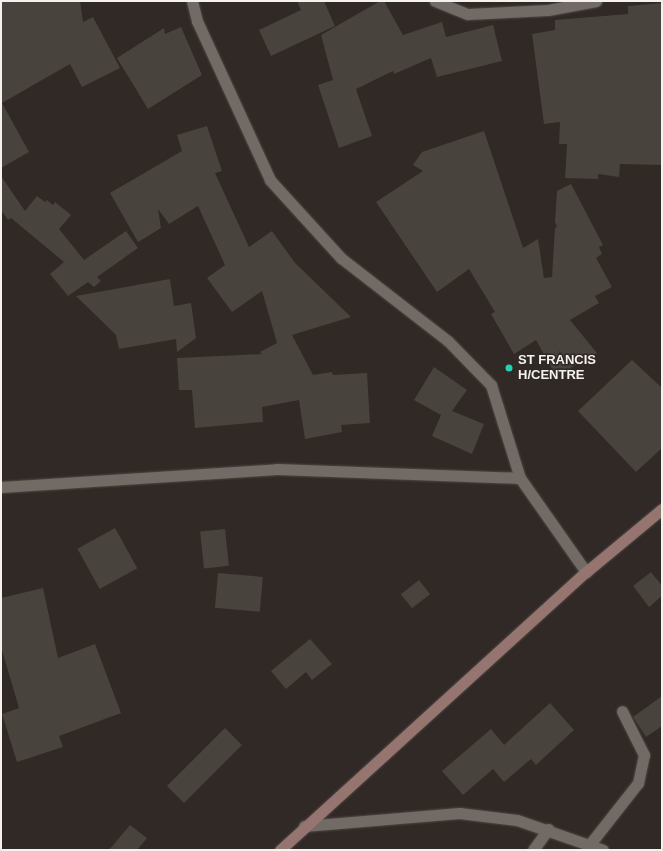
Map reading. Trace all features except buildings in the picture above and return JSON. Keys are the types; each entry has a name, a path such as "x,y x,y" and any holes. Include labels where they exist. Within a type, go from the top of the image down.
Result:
{"main road":[{"path":"280,850 304,826 528,627 586,572 662,509"}],"street":[{"path":"192,1 203,35 270,180 341,258 448,340 491,385 520,478 586,572"},
{"path":"435,1 468,14 548,10 596,1"},
{"path":"1,487 277,469 520,478"},
{"path":"590,844 638,783 644,755 622,711"},
{"path":"304,826 459,813 517,820 548,829 603,850"},
{"path":"533,850 548,829"}],"place":[{"name":"ST FRANCIS H/CENTRE","path":"509,368"}]}
